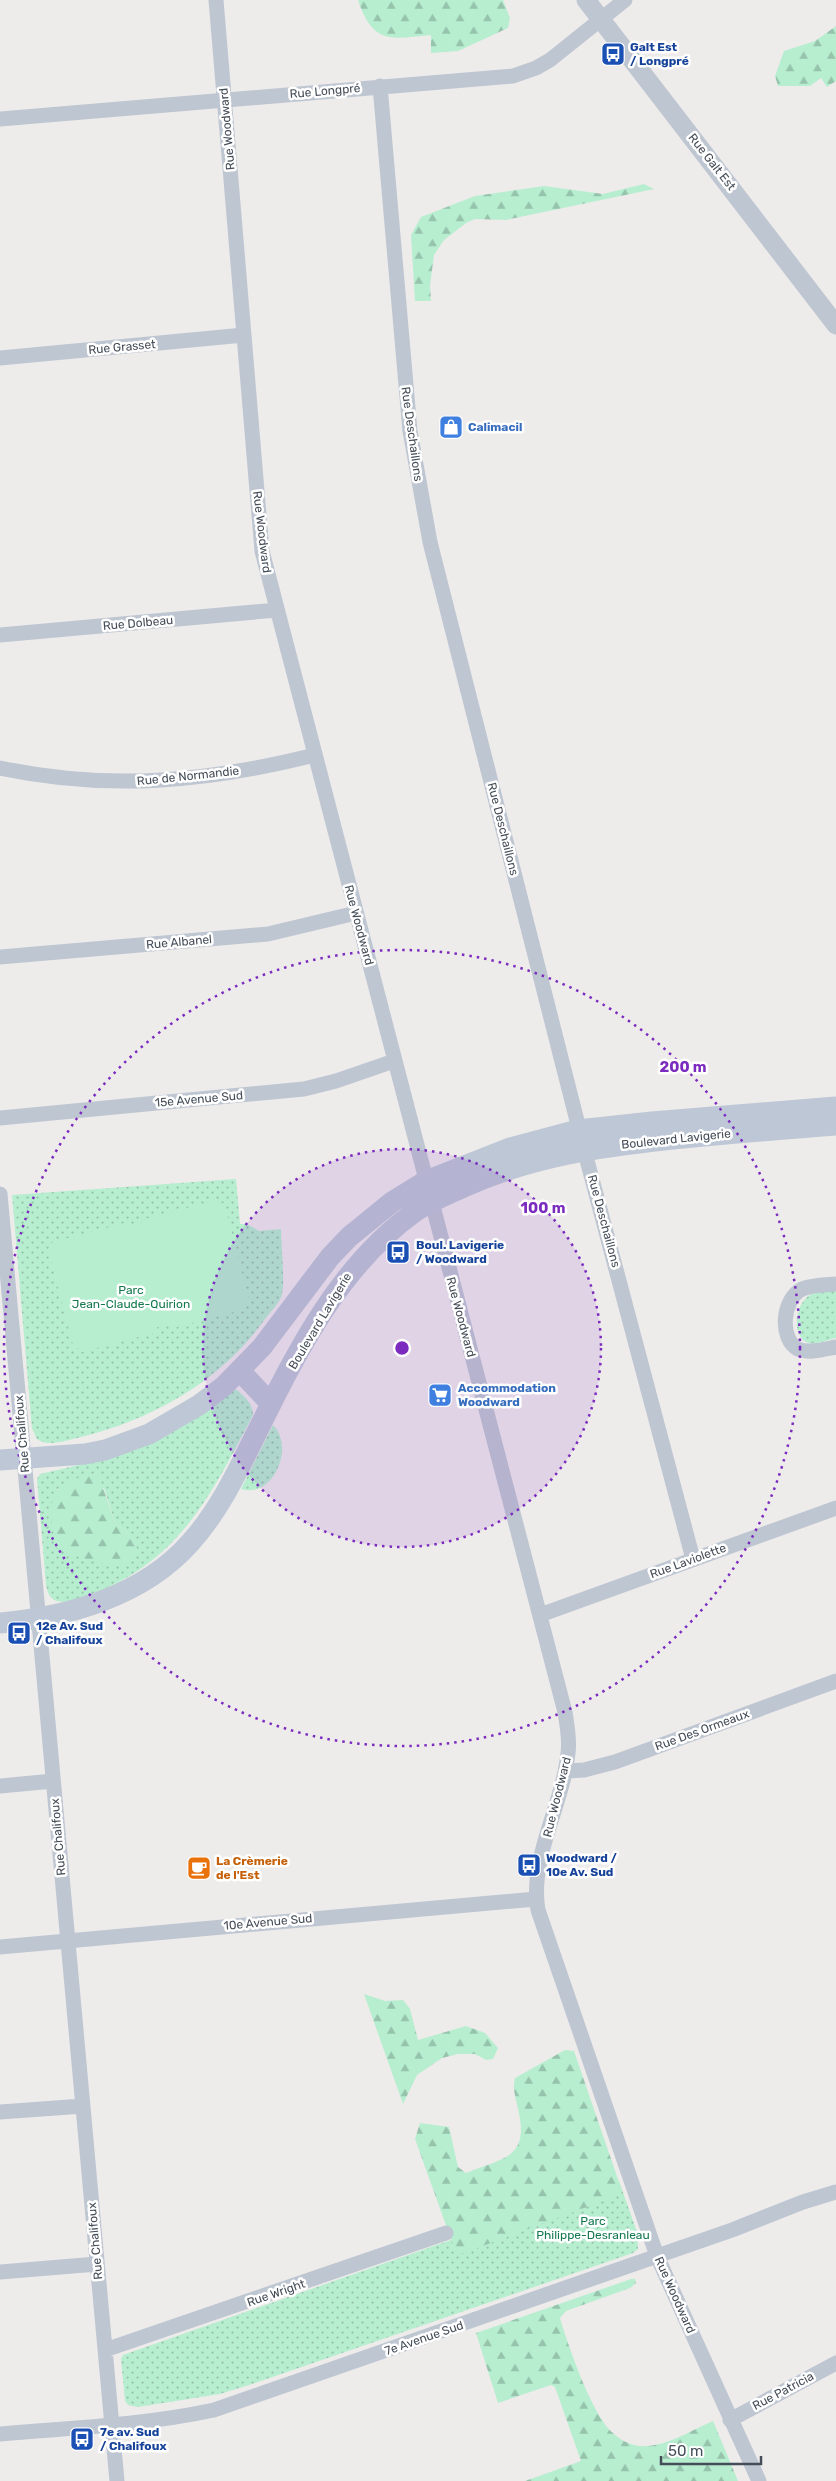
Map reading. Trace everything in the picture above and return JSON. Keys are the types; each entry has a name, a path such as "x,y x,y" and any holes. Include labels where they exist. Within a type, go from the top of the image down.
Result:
{"main road":[{"name":"Boulevard Lavigerie","path":"0,1460 85,1454 128,1443 175,1421 199,1405 240,1371 262,1347 343,1244 371,1218 426,1181 510,1148 836,1107"},
{"name":"Boulevard Lavigerie","path":"0,1623 87,1607 138,1585 190,1544 222,1500 271,1404 319,1320 352,1269 390,1231 431,1202 509,1168 542,1158 583,1140 721,1134 836,1125"},
{"path":"240,1371 271,1404"}],"street":[{"name":"Rue Woodward","path":"216,0 262,551 565,1712 569,1743 566,1771 545,1848 536,1899 542,1923 657,2256 759,2481"},
{"name":"Rue Galt Est","path":"586,0 836,325"},
{"name":"Rue Longpré","path":"0,119 499,77 524,73 550,60 625,0"},
{"name":"Rue Deschaillons","path":"380,86 402,353 410,431 422,500 445,602 693,1559"},
{"name":"Rue Grasset","path":"0,358 244,335"},
{"name":"Rue Dolbeau","path":"0,635 277,610"},
{"name":"Rue de Normandie","path":"0,768 71,780 131,782 207,776 315,755"},
{"name":"Rue Albanel","path":"0,957 268,934 356,913"},
{"name":"15e Avenue Sud","path":"0,1118 304,1089 336,1081 394,1061"},
{"name":"Rue Chalifoux","path":"0,1194 5,1300 24,1459 39,1617 117,2481"},
{"path":"836,1284 802,1289 794,1295 786,1311 788,1335 792,1344 799,1349 808,1351 836,1347"},
{"name":"Rue Laviolette","path":"540,1615 836,1508"},
{"name":"Rue Des Ormeaux","path":"566,1771 584,1770 615,1762 836,1681"},
{"path":"0,1786 53,1782"},
{"name":"10e Avenue Sud","path":"0,1947 536,1899"},
{"path":"0,2112 83,2106"},
{"name":"7e Avenue Sud","path":"0,2434 192,2415 223,2407 836,2192"},
{"name":"Rue Wright","path":"105,2350 446,2233"},
{"path":"0,2272 97,2264"},
{"name":"Rue Patricia","path":"730,2420 836,2363"}],"green space":[{"path":"358,0 503,0 510,18 508,28 458,51 431,53 431,35 394,38 377,32 364,15"},
{"path":"836,26 836,81 827,87 821,78 810,86 778,86 775,76 784,51 815,41"},
{"path":"644,184 654,189 506,220 475,219 466,223 444,240 434,255 430,285 431,301 415,301 411,235 421,217 475,196 544,186 603,194"},
{"name":"Parc Jean-Claude-Quirion","path":"236,1179 240,1224 247,1224 259,1231 281,1229 283,1288 280,1300 275,1307 248,1341 228,1361 184,1394 160,1408 134,1420 81,1437 53,1443 41,1442 37,1439 32,1429 12,1195"},
{"path":"217,1200 219,1204 224,1203 250,1303 245,1305 246,1309 169,1329 168,1325 157,1327 158,1332 81,1352 80,1348 74,1349 48,1248 53,1247 52,1242 129,1222 130,1227 142,1224 141,1220"},
{"path":"836,1290 836,1338 817,1343 806,1342 801,1338 797,1325 801,1304 810,1295"},
{"path":"233,1390 237,1390 252,1408 253,1415 204,1503 185,1528 164,1550 140,1569 111,1586 77,1599 66,1602 57,1601 50,1596 46,1585 37,1479 40,1474 109,1458","holes":["104,1488 115,1523 132,1537 57,1489"]},
{"path":"273,1425 279,1434 282,1445 278,1469 263,1486 253,1490 241,1489"},
{"path":"98,1473 115,1523 132,1537 137,1546 132,1562 111,1566 69,1554 57,1548 51,1519 54,1497 69,1482"},
{"path":"364,1994 385,2001 403,2000 410,2009 418,2040 466,2026 485,2033 498,2048 493,2059 486,2060 475,2054 458,2054 442,2058 417,2075 403,2104"},
{"path":"565,2050 574,2051 622,2191 619,2195 464,2253 456,2253 415,2139 420,2123 449,2127 458,2167 466,2173 502,2159 511,2154 517,2147 520,2138 521,2125 514,2090 515,2078"},
{"name":"Parc Philippe-Desranleau","path":"619,2181 637,2232 638,2249 633,2253 220,2394 138,2407 128,2405 125,2401 121,2359 123,2355"},
{"path":"635,2279 636,2283 630,2288 566,2311 560,2318 589,2396 605,2424 616,2436 640,2446 649,2446 668,2441 713,2421 738,2481 525,2481 581,2461 555,2387 551,2385 498,2403 476,2333"}],"place":[{"name":"Galt Est / Longpré","path":"613,54"},
{"name":"Calimacil","path":"451,427"},
{"name":"Boul. Lavigerie / Woodward","path":"398,1252"},
{"name":"Accommodation Woodward","path":"440,1395"},
{"name":"12e Av. Sud / Chalifoux","path":"19,1633"},
{"name":"Woodward / 10e Av. Sud","path":"529,1865"},
{"name":"La Crèmerie de l'Est","path":"199,1868"},
{"name":"7e av. Sud / Chalifoux","path":"82,2439"}]}
